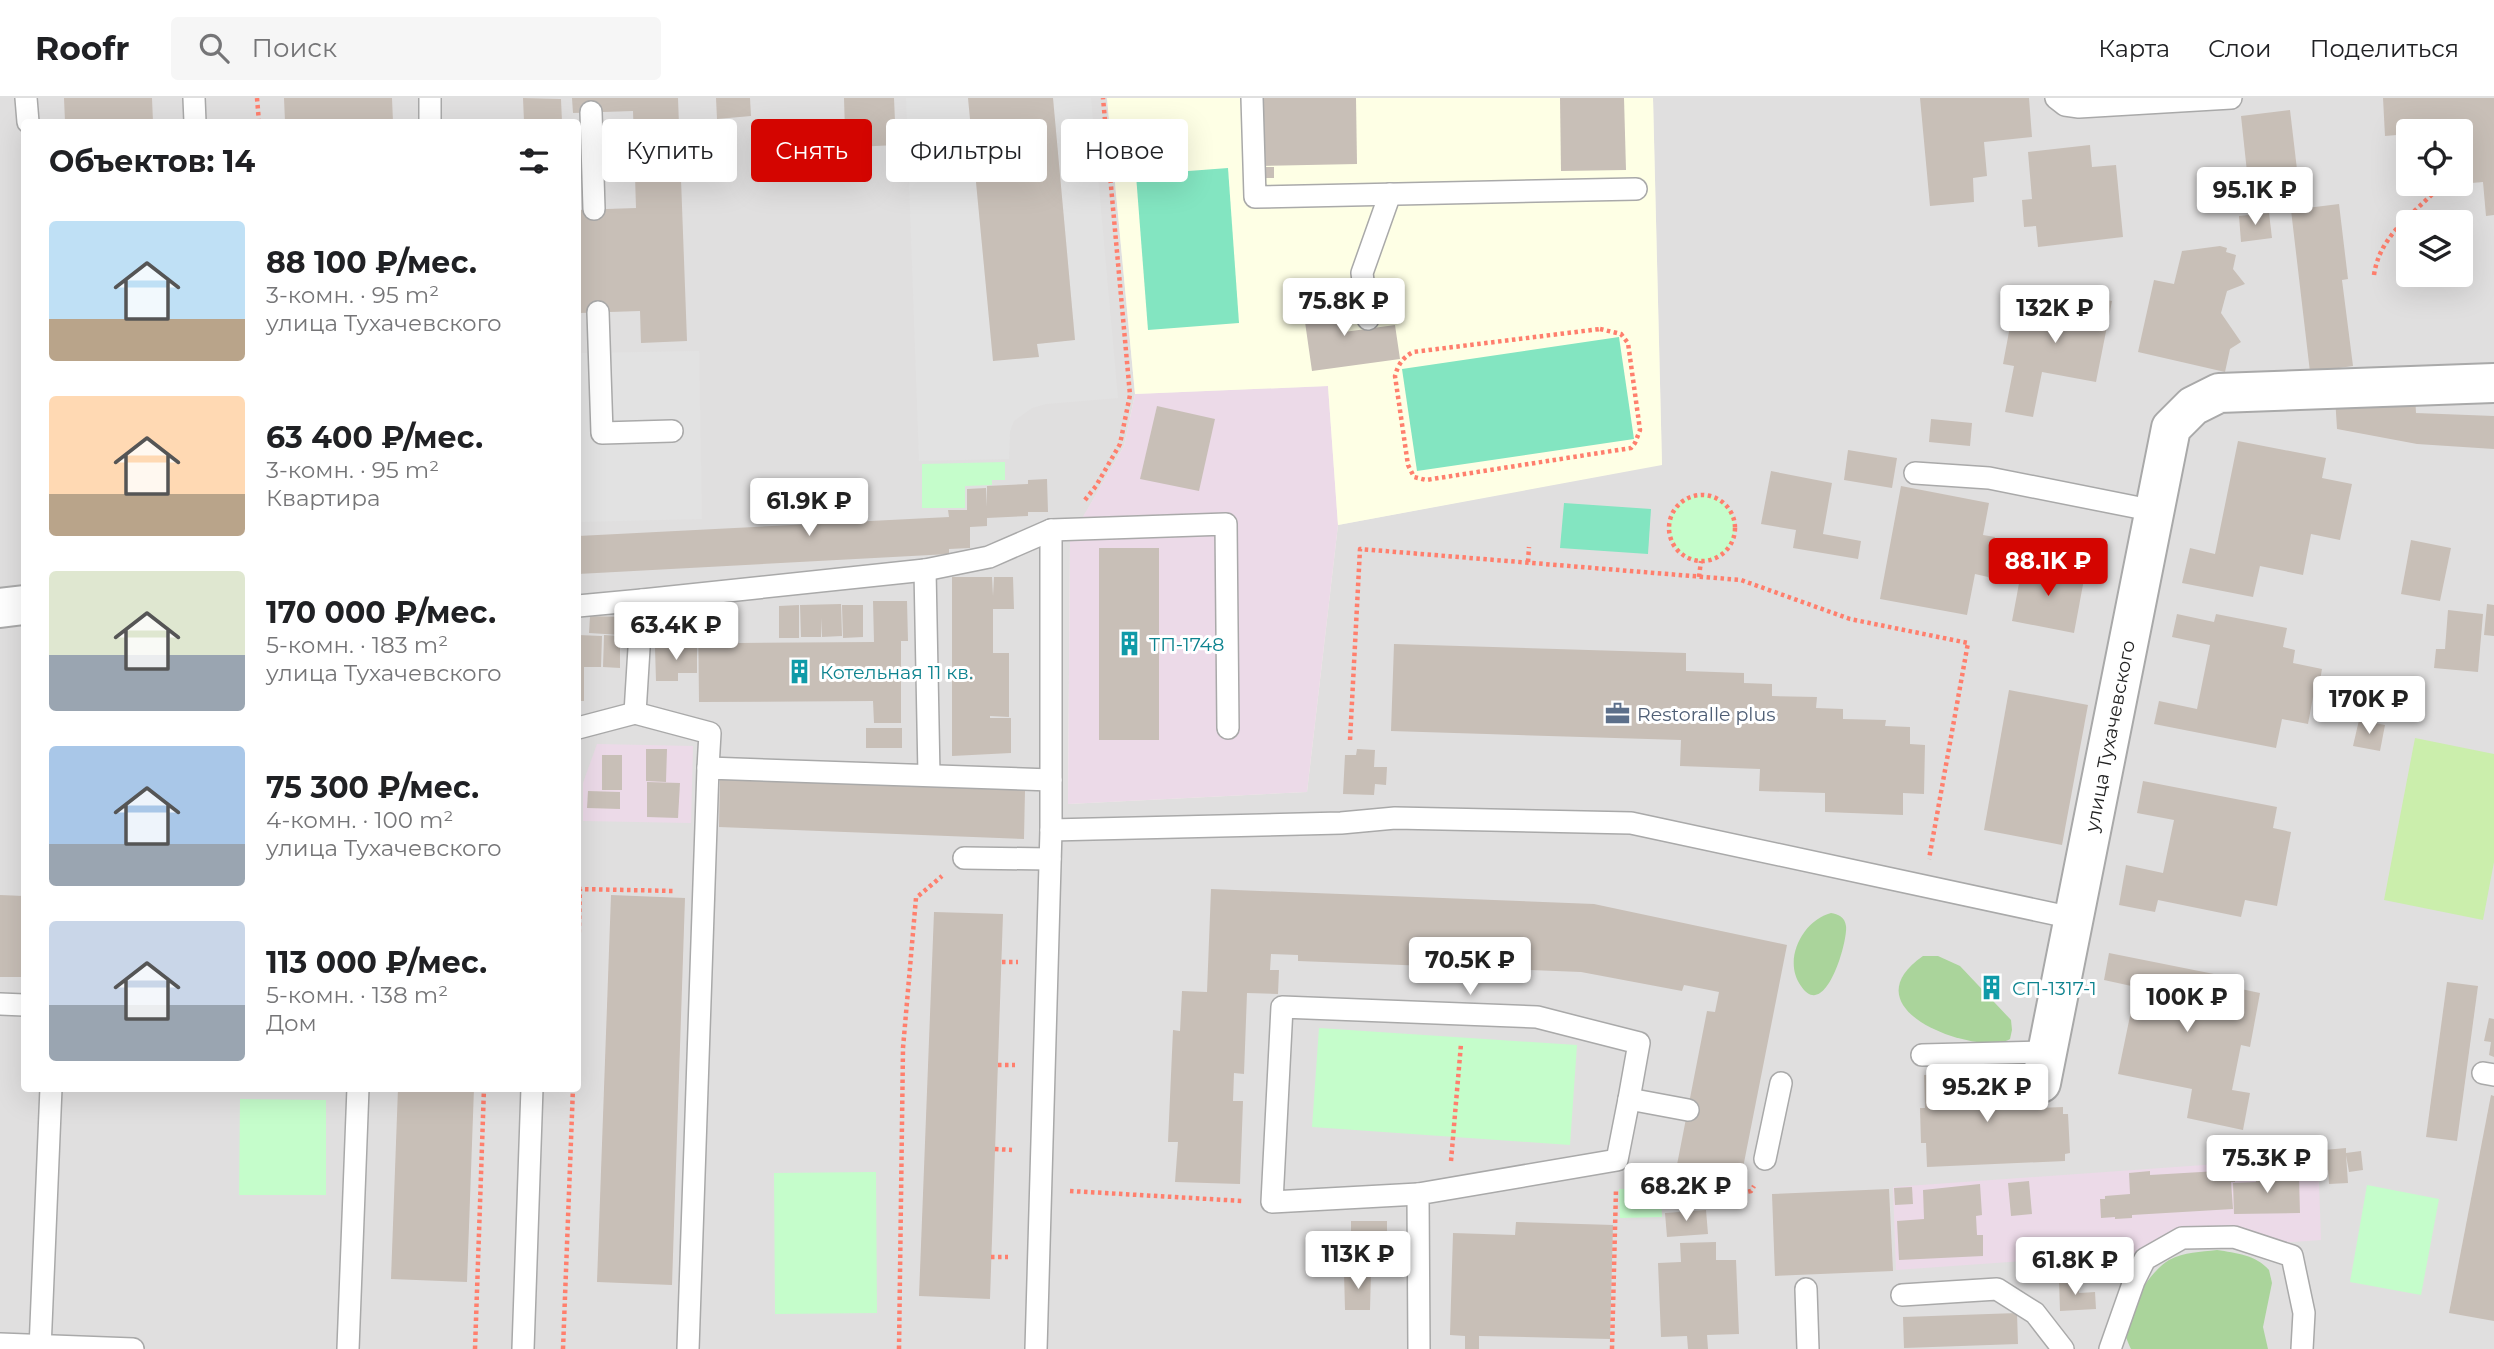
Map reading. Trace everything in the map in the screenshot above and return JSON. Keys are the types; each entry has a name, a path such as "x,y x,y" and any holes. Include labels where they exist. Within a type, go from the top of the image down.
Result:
{"street":[{"name":"улица Тухачевского","path":"2044,1068 2171,428 2193,406 2219,394 2494,383"},
{"path":"0,608 21,605"}],"lane":[{"path":"26,98 28,119"},
{"path":"194,98 195,119"},
{"path":"429,98 430,119"},
{"path":"1252,98 1255,197 1636,188"},
{"path":"2056,98 2064,105 2079,107 2231,98"},
{"path":"591,112 594,209"},
{"path":"1368,319 1362,273 1390,194"},
{"path":"598,312 602,433 672,431"},
{"path":"1915,473 1989,478 2155,511"},
{"path":"581,606 925,570 989,557 1051,530 1226,524 1228,728"},
{"path":"1036,1349 1051,830 1051,530"},
{"path":"925,570 929,775"},
{"path":"635,713 642,600"},
{"path":"581,727 635,713 710,733 708,768 716,851 704,892 688,1349"},
{"path":"708,768 1051,780"},
{"path":"1051,830 1341,823 1395,818 1631,823 2073,918"},
{"path":"964,858 1050,859"},
{"path":"0,1004 21,1005"},
{"path":"1282,1007 1537,1017 1639,1043 1629,1099 1617,1160 1418,1194 1272,1202 1282,1007"},
{"path":"1922,1055 2044,1068"},
{"path":"1765,1159 1762,1124 1782,1083"},
{"path":"40,1348 51,1092"},
{"path":"348,1349 358,1092"},
{"path":"523,1349 533,1092"},
{"path":"1629,1099 1688,1110"},
{"path":"1418,1194 1419,1349"},
{"path":"2110,1349 2134,1281 2145,1259 2182,1238 2234,1237 2292,1256 2304,1313 2302,1349"},
{"path":"1806,1289 1808,1349"},
{"path":"1902,1294 1997,1289 2035,1313 2063,1349"},
{"path":"0,1344 40,1348 132,1349"}],"path":[{"path":"257,98 259,119"},
{"path":"1051,530 1081,506 1096,486 1120,444 1130,395 1103,98"},
{"path":"2374,275 2377,256 2392,234 2430,196"},
{"path":"1600,329 1615,331 1628,343 1638,417 1640,430 1631,448 1418,480 1410,472 1408,465 1395,376 1402,360 1413,352 1600,329"},
{"path":"1707,495 1717,499 1731,513 1735,524 1734,535 1730,546 1722,554 1700,561 1689,559 1680,553 1673,544 1669,523 1678,504 1687,498 1707,495"},
{"path":"1528,562 1529,547"},
{"path":"1350,740 1360,549 1741,580 1850,619 1968,643 1924,887"},
{"path":"1699,576 1700,561"},
{"path":"899,1349 903,1048 916,898 964,858"},
{"path":"581,889 704,892"},
{"path":"1448,1189 1464,1014"},
{"path":"475,1349 484,1092"},
{"path":"563,1349 573,1092"},
{"path":"1612,1349 1616,1187 1730,1196 1751,1191 1760,1178 1765,1159"},
{"path":"1041,1190 1272,1202"}],"shaded area":[{"path":"0,98 1107,98 1109,119 1061,119 1061,182 1115,182 1135,394 1124,446 1070,540 1068,804 1307,792 1338,525 1662,464 1653,98 2494,98 2494,1349 0,1349"},
{"path":"906,98 968,98 970,119 907,119"},
{"path":"1053,98 1091,98 1093,119 1061,119 1061,182 1099,182 1118,398 1046,404 1032,408 1014,421 1010,432 1009,459 919,461 909,182 976,182 992,348 1075,340"},
{"path":"1107,98 1653,98 1662,465 1338,525 1328,386 1135,394 1115,182 1188,182 1188,119 1109,119"},
{"path":"699,351 702,519 581,522 581,353"},
{"path":"1328,386 1338,525 1307,792 1068,804 1070,539 1124,446 1135,394"},
{"path":"597,744 693,746 691,823 583,821 583,783"},
{"path":"2318,1157 2321,1240 1896,1270 1893,1187"}],"green space":[{"path":"1228,168 1239,323 1148,330 1137,182 1188,182 1188,171"},
{"path":"1619,337 1634,439 1417,471 1402,369"},
{"path":"1005,462 1005,480 992,480 992,485 965,486 965,508 922,508 922,464"},
{"path":"1702,495 1715,498 1725,505 1732,515 1735,528 1732,541 1725,551 1715,558 1702,561 1689,558 1679,551 1672,541 1669,528 1672,515 1679,505 1689,498"},
{"path":"1564,503 1651,509 1648,554 1560,548"},
{"path":"2415,738 2494,754 2494,862 2483,920 2384,900"},
{"path":"1831,913 1844,920 1846,935 1843,947 1839,962 1826,987 1818,994 1810,994 1801,986 1796,976 1795,953 1804,932 1821,917"},
{"path":"1923,956 1938,956 1960,966 2011,1020 2010,1039 1995,1043 1974,1042 1926,1025 1908,1012 1899,995 1903,976"},
{"path":"1319,1028 1577,1045 1570,1145 1312,1127"},
{"path":"240,1099 326,1100 326,1195 239,1195"},
{"path":"876,1172 877,1313 775,1314 774,1173"},
{"path":"2367,1185 2439,1199 2421,1295 2350,1282"},
{"path":"1661,1188 1662,1217 1620,1218 1619,1189"},
{"path":"2217,1250 2252,1258 2269,1270 2272,1283 2263,1327 2268,1349 2131,1349 2125,1333 2125,1323 2149,1279 2162,1265 2175,1257"}],"building":[{"path":"64,98 152,98 153,119 65,119"},
{"path":"284,98 392,98 393,119 285,119"},
{"path":"523,98 561,99 562,119 524,119"},
{"path":"572,98 678,98 679,119 633,119 633,111 573,113"},
{"path":"716,98 750,98 751,116 717,119"},
{"path":"844,98 894,98 895,119 886,119 886,145 872,146 872,119 845,119"},
{"path":"968,98 1053,98 1075,340 1037,344 1039,357 993,361 976,182 1047,182 1047,119 970,119"},
{"path":"1257,98 1356,98 1357,164 1258,166"},
{"path":"1560,98 1624,98 1626,170 1561,171"},
{"path":"1920,98 2029,98 2032,137 1984,142 1987,176 1973,178 1974,202 1930,206"},
{"path":"2383,98 2494,98 2494,215 2486,216 2483,182 2473,183 2473,119 2396,119 2396,135 2385,136"},
{"path":"2290,110 2300,195 2250,200 2241,116"},
{"path":"2090,145 2092,167 2116,165 2123,237 2038,247 2036,226 2024,227 2022,200 2032,199 2028,152"},
{"path":"1259,167 1274,167 1274,178 1259,178"},
{"path":"635,182 681,182 687,341 641,343 640,311 581,313 581,210 636,208"},
{"path":"2339,204 2348,279 2342,280 2353,366 2310,372 2291,210"},
{"path":"2269,213 2272,238 2241,242 2239,216"},
{"path":"2220,246 2227,248 2226,252 2236,255 2233,269 2245,284 2227,291 2221,313 2241,342 2230,349 2225,372 2138,352 2154,280 2174,284 2182,251"},
{"path":"2054,290 2112,301 2096,382 2042,372 2033,417 2005,412 2014,366 2003,364 2011,321 2026,324 2032,293 2053,297"},
{"path":"1340,296 1344,332 1395,325 1400,359 1312,371 1302,301"},
{"path":"2415,394 2416,413 2494,416 2494,449 2417,444 2337,429 2335,397"},
{"path":"1157,406 1215,419 1199,491 1140,479"},
{"path":"1931,419 1972,423 1970,446 1929,442"},
{"path":"2238,441 2326,458 2322,478 2352,484 2340,540 2311,534 2303,575 2260,566 2253,597 2182,583 2190,548 2215,554"},
{"path":"1848,450 1897,458 1892,488 1844,480"},
{"path":"1771,471 1832,483 1823,534 1861,541 1858,559 1793,548 1796,530 1761,524"},
{"path":"1047,479 1048,512 987,518 987,526 970,527 970,548 949,549 949,554 581,574 581,536 949,517 948,510 967,510 967,489 986,488 987,507 987,486 1028,484 1028,480"},
{"path":"1901,486 1989,503 1983,535 1995,537 1988,577 1975,574 1967,615 1880,599"},
{"path":"2411,540 2451,548 2440,601 2401,594"},
{"name":"ТП-1748","path":"1099,548 1159,548 1159,740 1099,740"},
{"path":"2023,562 2085,574 2074,633 2012,621"},
{"path":"952,577 992,577 993,596 994,577 1013,577 1014,609 993,609 993,653 1009,653 1009,717 990,716 1011,718 1011,753 952,756"},
{"name":"Котельная 11 кв.","path":"873,601 907,601 908,641 901,641 901,723 874,723 873,701 699,702 698,609 738,609 738,643 874,642"},
{"path":"841,604 842,636 822,637 821,618 821,637 801,637 800,605"},
{"path":"2487,604 2494,605 2494,636 2484,635"},
{"path":"799,605 799,638 779,638 779,606"},
{"path":"842,605 863,605 863,637 843,638"},
{"path":"2448,610 2483,614 2478,672 2434,668 2436,649 2445,649"},
{"path":"2177,614 2214,622 2216,614 2287,628 2283,647 2295,650 2293,663 2322,669 2308,724 2282,719 2276,748 2154,724 2159,701 2197,709 2210,645 2172,637"},
{"path":"590,616 622,617 621,635 589,633"},
{"path":"581,635 602,636 601,667 584,667 584,701 581,701"},
{"path":"604,635 620,636 620,668 603,667"},
{"path":"678,644 697,644 697,673 678,673 678,681 656,681 655,648 678,647"},
{"path":"1394,644 1686,653 1686,671 1744,673 1744,683 1772,684 1772,696 1817,697 1816,708 1843,709 1843,719 1886,720 1885,726 1910,727 1910,744 1925,745 1924,794 1903,793 1903,815 1825,812 1825,793 1759,791 1760,769 1680,766 1681,740 1391,731"},
{"path":"2009,690 2088,705 2062,845 1984,830"},
{"path":"2359,720 2385,725 2380,751 2353,746"},
{"path":"866,728 902,728 902,748 866,748"},
{"path":"646,749 667,749 666,782 646,781"},
{"path":"1357,749 1375,750 1374,767 1387,767 1386,785 1375,784 1374,795 1343,794 1345,755 1356,755"},
{"path":"602,755 622,755 622,790 602,790"},
{"path":"720,778 1025,790 1024,839 719,827"},
{"path":"2143,781 2277,807 2273,828 2291,832 2277,906 2245,900 2241,917 2158,900 2155,912 2119,905 2126,865 2163,873 2174,820 2137,813"},
{"path":"647,782 680,783 678,818 647,817"},
{"path":"588,791 620,792 620,809 587,808"},
{"path":"1211,889 1594,904 1787,945 1739,1188 1675,1175 1707,1011 1715,1012 1719,992 1684,985 1682,991 1581,972 1298,961 1298,955 1271,954 1270,970 1279,970 1278,994 1247,993 1244,1074 1234,1073 1233,1101 1243,1101 1240,1184 1175,1182 1178,1142 1168,1142 1173,1030 1180,1031 1182,991 1207,992"},
{"path":"0,895 21,896 21,977 0,977"},
{"path":"611,895 685,898 672,1285 597,1282"},
{"path":"934,912 1003,914 990,1299 919,1296"},
{"path":"2109,953 2229,977 2227,986 2260,993 2250,1047 2241,1045 2232,1090 2250,1093 2243,1130 2187,1118 2192,1089 2118,1074 2136,987 2104,980"},
{"name":"СП-1317-1","path":"1988,981 1999,983 1997,995 1985,993"},
{"path":"2447,982 2478,986 2457,1141 2426,1137"},
{"path":"2489,1018 2494,1019 2494,1057 2489,1055 2491,1042 2484,1041"},
{"path":"1999,1071 2001,1104 2039,1103 2039,1108 2063,1107 2063,1114 2068,1114 2070,1153 2065,1154 2065,1161 1927,1167 1926,1143 1921,1143 1920,1108 1925,1108 1924,1075"},
{"path":"398,1092 474,1092 467,1282 391,1279"},
{"path":"2491,1095 2494,1096 2494,1321 2449,1313"},
{"path":"2346,1148 2346,1153 2361,1151 2363,1170 2349,1172 2346,1155 2348,1183 2329,1184 2328,1170 2303,1172 2302,1152"},
{"path":"2235,1170 2235,1182 2231,1182 2233,1209 2132,1215 2132,1218 2101,1218 2100,1199 2105,1199 2105,1196 2130,1194 2129,1173 2150,1171 2150,1175"},
{"path":"2278,1173 2278,1178 2299,1177 2300,1213 2234,1214 2233,1183 2256,1182 2255,1174"},
{"path":"2029,1181 2032,1214 2011,1216 2008,1183"},
{"path":"1980,1184 1982,1215 1976,1216 1977,1235 1983,1235 1983,1256 1899,1260 1897,1221 1924,1219 1923,1190"},
{"path":"1912,1187 1913,1204 1895,1205 1894,1188"},
{"path":"1889,1189 1893,1271 1775,1276 1772,1194"},
{"path":"1706,1210 1708,1234 1667,1237 1665,1213"},
{"path":"1351,1221 1387,1221 1387,1254 1351,1254"},
{"path":"1516,1222 1613,1225 1610,1339 1479,1336 1479,1349 1465,1349 1465,1336 1450,1335 1453,1233 1515,1235"},
{"path":"1716,1242 1716,1260 1736,1260 1739,1334 1707,1335 1708,1349 1688,1349 1687,1336 1661,1337 1658,1263 1681,1262 1680,1243"},
{"path":"1344,1272 1371,1272 1370,1310 1345,1310"},
{"path":"2078,1278 2079,1293 2095,1292 2096,1309 2060,1311 2059,1279"},
{"path":"2017,1313 2018,1344 1904,1348 1903,1317"}],"place":[{"name":"ТП-1748","path":"1129,644"},
{"name":"Котельная 11 кв.","path":"800,672"},
{"name":"Restoralle plus","path":"1617,714"},
{"name":"СП-1317-1","path":"1992,988"}]}
